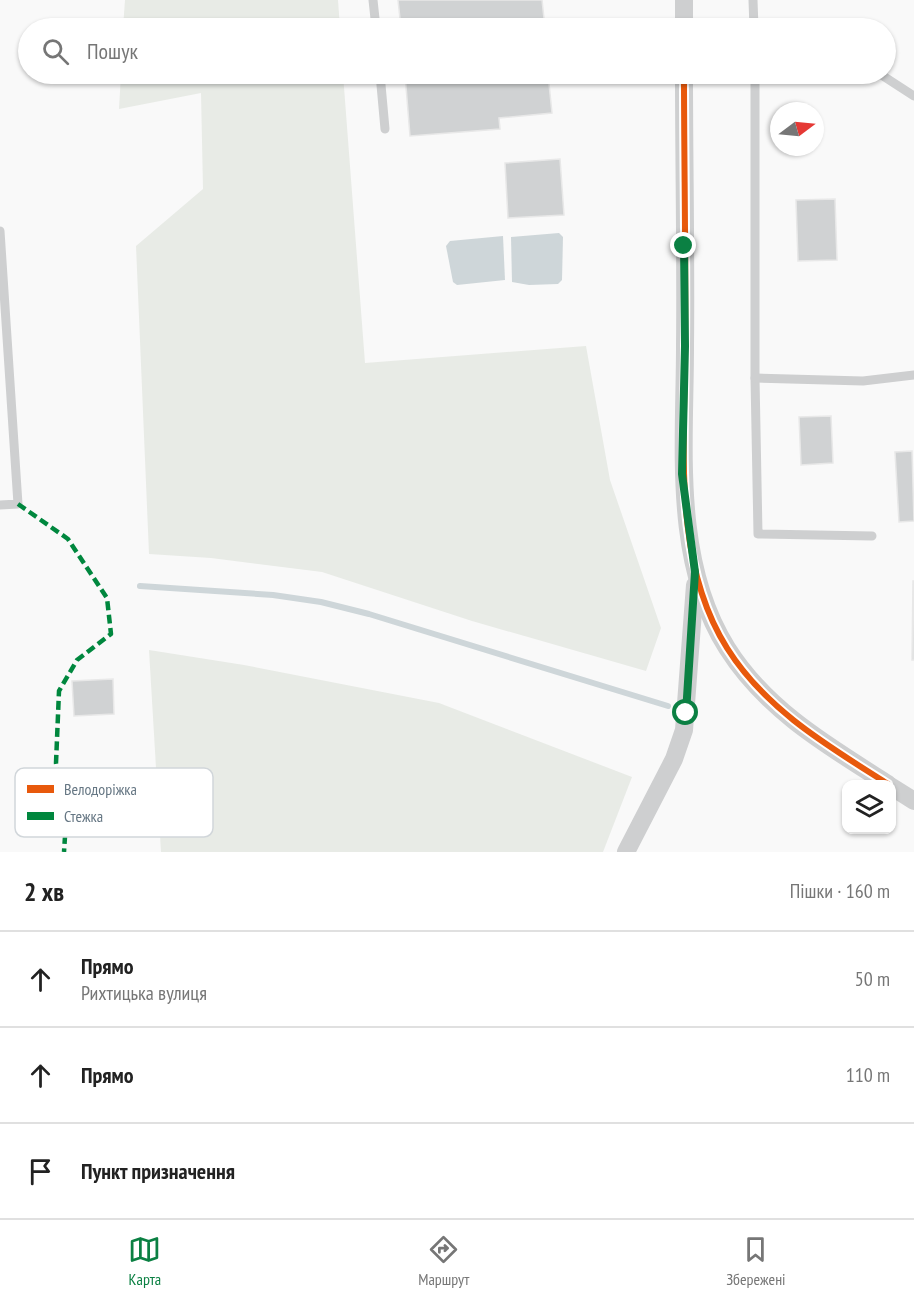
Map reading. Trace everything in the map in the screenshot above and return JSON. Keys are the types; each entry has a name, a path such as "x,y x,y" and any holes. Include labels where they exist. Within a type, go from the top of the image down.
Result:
{"street":[{"path":"684,0 684,18"},
{"path":"684,84 685,346 682,474 695,572 707,612 726,647 744,673 766,698 814,737 881,780"},
{"path":"627,852 674,759 684,730 695,572"},
{"path":"896,790 914,801"}],"lane":[{"path":"373,0 375,18"},
{"path":"753,0 754,18"},
{"path":"381,84 386,129"},
{"path":"755,84 755,378 759,534 872,536"},
{"path":"895,84 914,96"},
{"path":"0,231 18,504 0,505"},
{"path":"755,378 863,381 914,375"}],"shaded area":[{"path":"125,0 338,0 339,18 124,18"},
{"path":"120,84 344,84 365,363 586,346 610,480 661,628 646,671 472,621 322,572 211,558 149,554 136,246 203,189 201,93 119,109"},
{"path":"559,233 563,237 562,280 558,284 529,285 512,282 511,237"},
{"path":"503,236 505,280 457,285 453,282 446,246 450,241"},
{"path":"149,650 244,665 439,703 632,777 603,852 161,852 160,837 213,837 213,768 156,768"}],"building":[{"path":"398,0 542,0 544,18 400,18"},
{"path":"406,84 549,84 552,113 499,118 500,129 410,136"},
{"path":"560,159 564,215 508,218 505,163"},
{"path":"835,199 837,260 798,261 796,200"},
{"path":"831,416 833,463 801,465 799,417"},
{"path":"912,451 914,521 899,522 895,452"},
{"path":"913,581 914,660 912,660"},
{"path":"113,679 114,714 74,716 72,681"}],"waterway":[{"path":"140,586 273,595 321,602 369,614 668,706"}],"marked path":[{"path":"18,504 68,539 107,598 111,634 77,660 59,691 57,768"},
{"path":"64,852 65,837"}],"cycle path":[{"path":"684,84 685,502 697,578 709,614 727,648 760,690 821,741 882,780"}],"route":[{"path":"684,246 685,346 682,474 695,572 686,713"}]}
